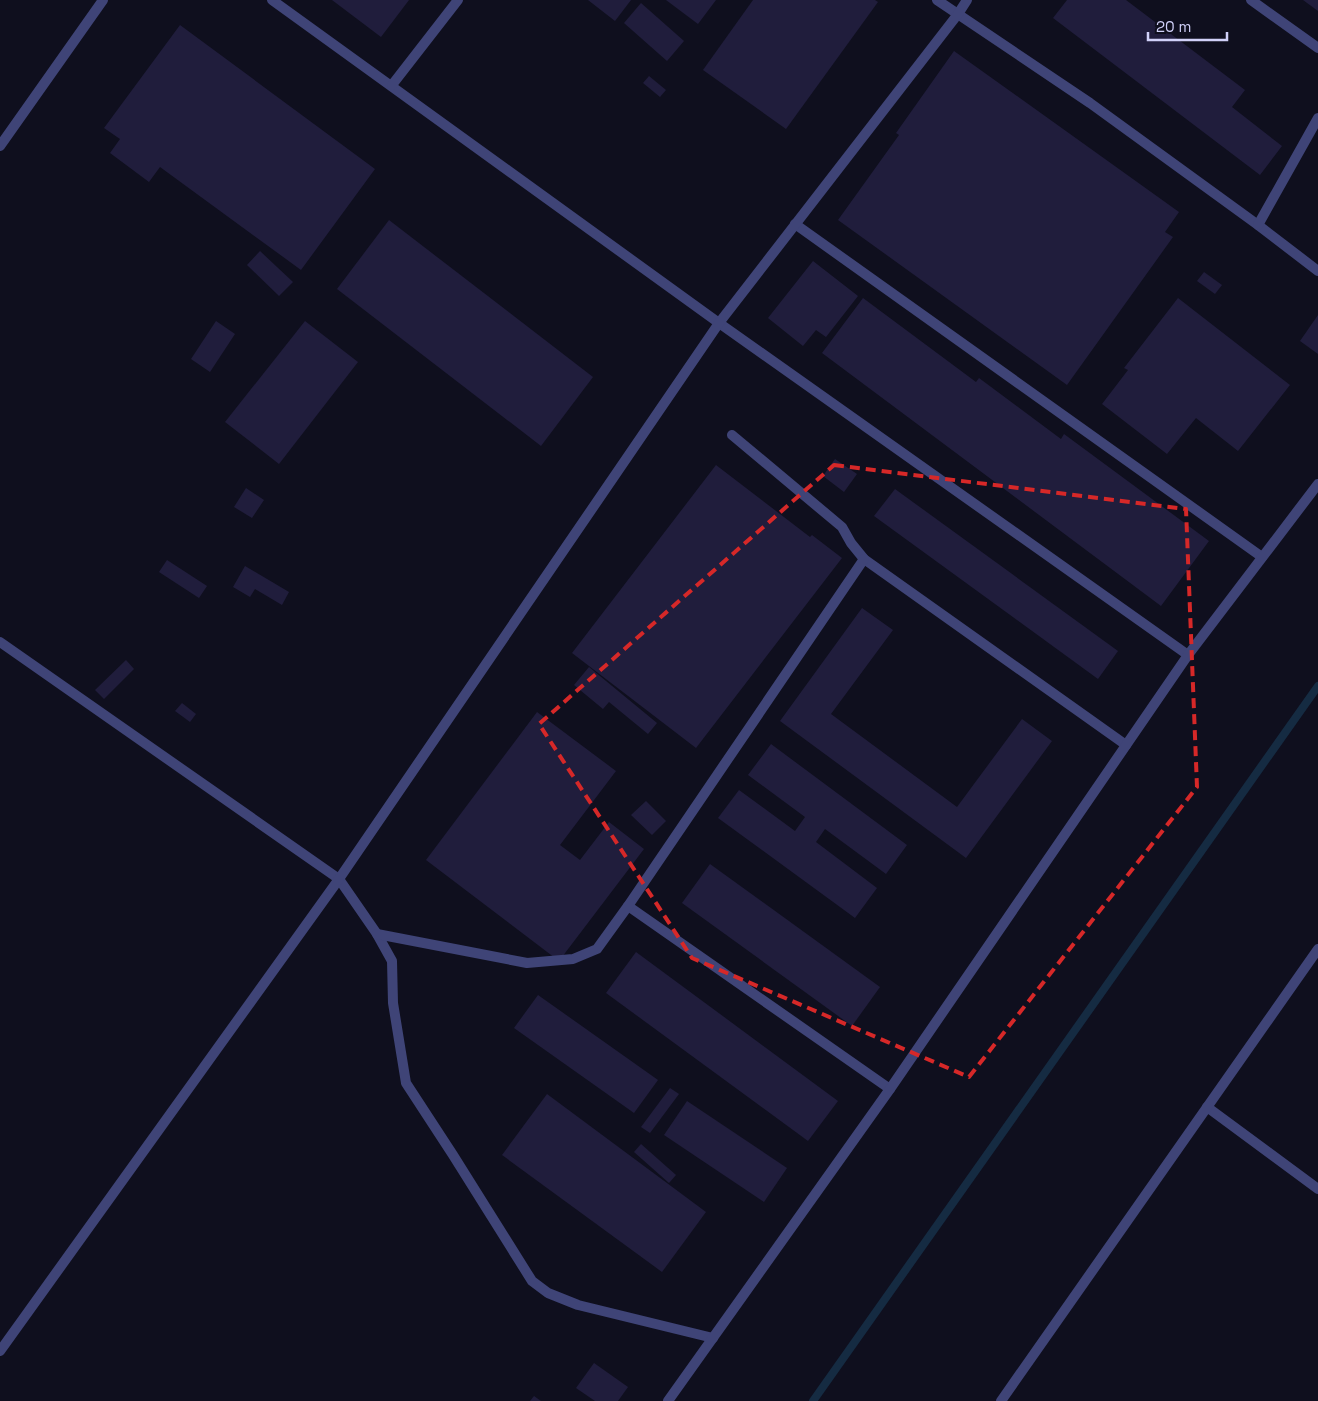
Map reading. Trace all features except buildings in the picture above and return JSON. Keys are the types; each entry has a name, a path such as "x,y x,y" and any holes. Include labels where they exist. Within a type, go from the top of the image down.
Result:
{"street":[{"path":"0,146 103,0"},
{"path":"272,0 719,323 1188,655"},
{"path":"392,85 458,0"},
{"path":"937,0 1090,103 1318,271"},
{"path":"0,1352 340,879 719,323 967,0"},
{"path":"1251,0 1318,48"},
{"path":"1258,225 1318,118"},
{"path":"795,224 1262,557"},
{"path":"732,435 842,527 851,543 864,559 1126,745"},
{"path":"668,1401 890,1089 1188,655 1318,484"},
{"path":"377,934 527,962 573,959 597,949 864,559"},
{"path":"0,642 340,879 377,934 392,961 393,1003 406,1084 454,1155 532,1281 548,1293 578,1305 713,1338"},
{"path":"628,906 890,1089"},
{"path":"1001,1401 1318,949"},
{"path":"1207,1107 1318,1189"}],"highlighted area":[{"path":"834,465 1186,509 1197,787 969,1077 692,958 539,724"}],"waterway":[{"path":"813,1401 1318,686"}]}
